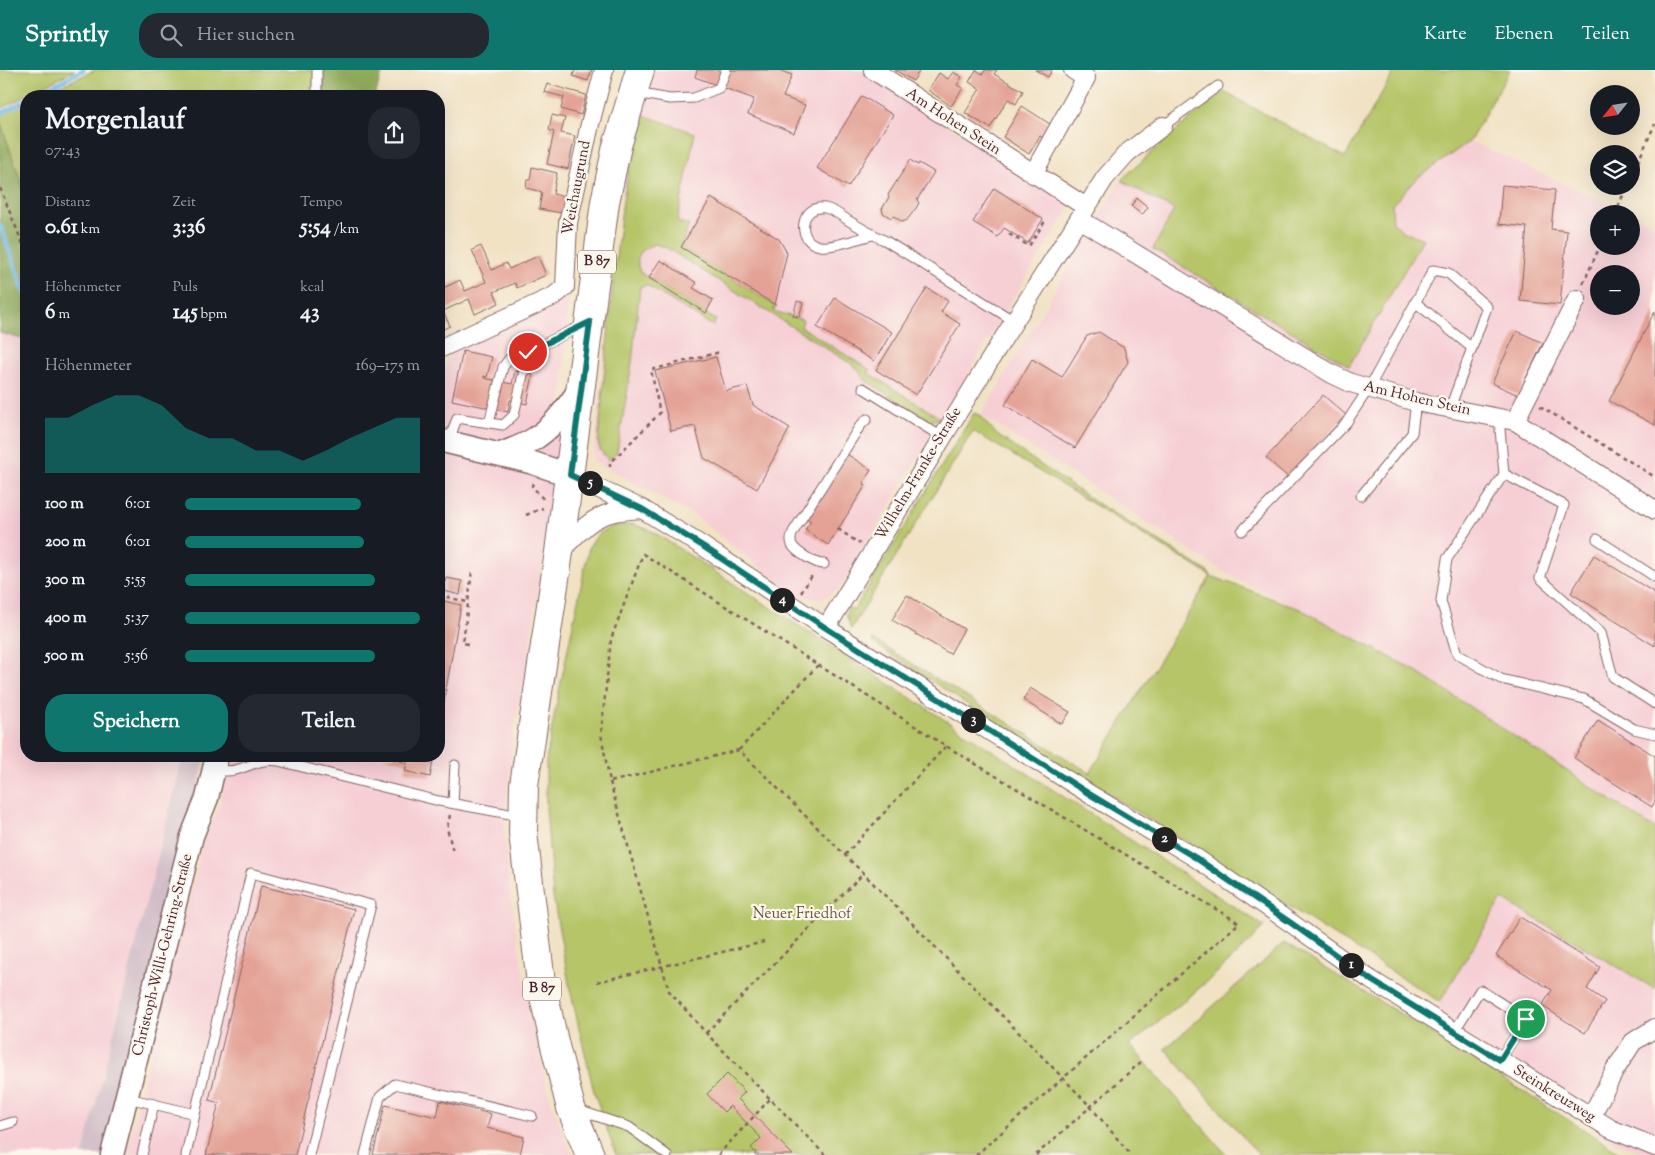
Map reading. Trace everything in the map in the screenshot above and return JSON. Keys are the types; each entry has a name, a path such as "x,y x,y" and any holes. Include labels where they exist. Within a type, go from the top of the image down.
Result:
{"main road":[{"name":"B 87","path":"590,1155 571,1108 541,984 527,865 523,817 524,785 560,552 606,202 617,146 636,81"}],"street":[{"name":"Weichaugrund","path":"445,346 554,296 565,287 568,223 604,70"},
{"name":"Am Hohen Stein","path":"873,70 1034,174 1082,213 1332,374 1351,383 1416,402 1507,419 1655,510"},
{"path":"1034,174 1086,78 1073,70"},
{"name":"Wilhelm-Franke-Straße","path":"826,628 942,437 1105,178 1116,163 1163,126"},
{"path":"1507,419 1526,398 1577,299"},
{"path":"501,454 522,446 541,433 564,411 582,387"},
{"path":"445,441 539,464 570,475"},
{"name":"Steinkreuzweg","path":"570,475 642,509 701,545 826,628 1091,795 1196,858 1371,980 1611,1129 1655,1147"},
{"path":"560,552 581,531 602,516 613,512 642,509"},
{"name":"Christoph-Willi-Gehring-Straße","path":"112,1155 192,836 204,807 215,763"},
{"path":"1591,1117 1615,1070 1633,1042 1655,1028"}],"lane":[{"path":"317,90 318,70"},
{"path":"636,81 670,98 694,98 719,88 726,70"},
{"path":"1163,126 1218,86"},
{"path":"873,235 827,246 818,246 807,239 804,233 803,222 814,209 823,208 831,210 886,241 1014,321"},
{"path":"1242,531 1346,423 1369,388 1433,270 1448,273 1487,307 1450,408"},
{"path":"1415,302 1472,348"},
{"path":"489,423 503,367 509,359 528,352 590,322"},
{"path":"445,439 457,418 503,425 514,415 528,352"},
{"path":"863,388 942,437"},
{"path":"1361,496 1412,433 1416,402"},
{"path":"821,564 794,547 791,537 792,532 860,426 867,419"},
{"path":"1507,419 1504,474 1447,559 1441,601 1457,654 1501,678 1584,699 1634,729 1655,734"},
{"path":"1504,474 1564,505 1540,578 1601,634 1613,677 1655,704"},
{"path":"1597,539 1655,577"},
{"path":"215,763 226,771 238,770 256,762"},
{"path":"282,762 453,804 523,817"},
{"path":"453,804 456,765"},
{"path":"186,1155 251,874 371,905 309,1155"},
{"path":"1454,1032 1480,990 1526,1019 1500,1060"},
{"path":"365,1155 380,1096 395,1084 532,1116"},
{"path":"127,1098 195,1114"},
{"path":"142,1155 154,1104"},
{"path":"571,1108 629,1127 667,1155"},
{"path":"0,1126 13,1122"}],"path":[{"path":"1640,157 1655,124"},
{"path":"0,188 20,237"},
{"path":"1010,234 1029,246 1045,221"},
{"path":"1577,299 1596,255"},
{"path":"610,467 610,463 660,413 651,370 720,352"},
{"path":"1526,398 1655,477"},
{"path":"526,515 544,508"},
{"path":"838,529 872,552"},
{"path":"825,1155 706,1033 669,990 610,782 602,734 611,638 642,554 946,746 1240,923 976,1155"},
{"path":"792,606 821,564"},
{"path":"468,644 463,643 472,571"},
{"path":"445,596 467,602"},
{"path":"610,782 739,750 818,665"},
{"path":"845,855 946,746"},
{"path":"739,750 863,873 1063,1078 1132,1155"},
{"path":"447,828 453,852"},
{"path":"706,1033 863,873"},
{"path":"597,982 764,942"},
{"path":"1036,1155 1143,1060"},
{"path":"718,1155 770,1099"}],"shaded area":[{"path":"654,70 860,70 1072,204 1009,305 840,589 821,599 804,598 784,586 695,516 593,460 624,183"},
{"path":"1470,141 1610,205 1590,205 1590,255 1640,255 1640,218 1655,225 1655,829 1414,670 1300,609 1229,575 981,415 1121,180 1174,210 1153,249 1423,239 1404,232 1393,222 1392,205 1416,179"},
{"path":"569,298 558,453 530,649 514,730 504,828 509,886 528,1001 550,1100 572,1155 126,1155 203,842 219,806 230,762 445,762 445,372 449,352"},
{"path":"0,333 20,338 20,762 181,762 83,1155 0,1155"},
{"path":"181,762 204,762 104,1155 83,1155"},
{"path":"1502,899 1655,989 1655,1155 1649,1155 1595,1133 1600,1123 1431,1017"}],"green space":[{"path":"0,70 75,70 37,90 20,90 20,99 0,109"},
{"path":"95,70 324,70 322,90 52,90"},
{"path":"324,70 383,70 377,90 322,90"},
{"path":"1395,70 1510,70 1470,141 1416,179 1392,205 1393,222 1404,232 1423,239 1349,366 1153,249 1174,210 1121,180 1179,128 1224,92 1345,157"},
{"path":"20,105 20,179 0,121 0,114"},
{"path":"643,115 695,133 677,222 689,225 681,247 775,305 774,311 803,320 801,327 870,370 868,373 939,417 937,420 929,420 865,380 856,367 665,247 655,244 642,251 639,255 638,263 641,273 716,320 713,326 646,285 640,287 632,363 617,452 609,461 600,450 598,443 613,282 630,160"},
{"path":"0,121 20,179 20,338 0,333"},
{"path":"974,413 979,415 997,435 1095,502 1207,571 1211,576 973,431 851,629 846,614 848,607 854,610"},
{"name":"Neuer Friedhof","path":"632,524 652,531 1264,926 1212,977 1130,1045 1227,1155 616,1155 594,1092 570,989 553,897 546,808 546,761 589,547 599,533 614,526"},
{"path":"1211,576 1300,609 1414,670 1655,829 1655,989 1502,899 1440,1002 1041,752 873,643 872,639 1090,773"},
{"path":"1284,943 1412,1021 1624,1155 1259,1155 1165,1049"}],"building":[{"path":"575,70 592,70 588,81 573,76"},
{"path":"697,70 778,70 792,75 783,97 805,105 794,133 748,114 754,99 695,77"},
{"path":"895,70 920,70 913,81"},
{"path":"976,70 983,74 985,70 997,70 994,74 1023,91 1016,104 1008,99 990,128 965,113 980,89 969,82"},
{"path":"1035,70 1052,70 1048,77"},
{"path":"953,72 962,77 957,85 963,88 951,106 928,90 939,73 948,79"},
{"path":"547,84 586,95 581,115 561,109 564,97 544,92"},
{"path":"862,96 893,115 848,187 817,168"},
{"path":"1022,106 1053,126 1045,139 1040,136 1029,154 1003,137"},
{"path":"552,115 565,118 561,133 575,136 568,169 547,164 554,132 549,130"},
{"path":"910,160 934,172 917,200 919,203 916,208 907,220 902,222 894,216 891,218 883,213 882,209 889,197 888,195"},
{"path":"532,167 557,173 553,194 565,197 561,213 539,209 542,192 526,188 527,180 530,180"},
{"path":"1502,185 1555,190 1551,229 1567,231 1560,305 1520,301 1527,227 1499,224"},
{"path":"994,188 1043,219 1028,243 1004,228 998,237 973,222"},
{"path":"711,198 779,239 787,253 775,305 681,247"},
{"path":"1137,198 1148,207 1142,215 1131,206"},
{"path":"481,246 492,270 506,263 509,269 538,256 546,275 517,288 515,283 494,292 499,303 475,314 469,299 445,310 445,287 460,280 465,291 486,282 472,250"},
{"path":"660,260 697,283 693,288 713,300 706,313 649,278"},
{"path":"927,288 948,301 941,312 960,324 916,395 876,370"},
{"path":"835,298 892,332 874,361 817,327"},
{"path":"797,301 803,303 799,317 793,316"},
{"path":"1655,311 1655,425 1609,401"},
{"path":"445,315 450,326 445,328"},
{"path":"1517,331 1543,343 1518,395 1492,383"},
{"path":"1099,332 1124,348 1128,362 1075,448 1005,405 1032,359 1062,377 1087,336"},
{"path":"463,351 492,357 487,377 484,376 484,378 512,384 515,371 533,375 527,404 510,400 508,412 452,400"},
{"path":"716,357 726,391 747,386 753,405 790,428 757,489 704,458 695,426 671,431 655,371"},
{"path":"1323,395 1346,415 1289,478 1266,458"},
{"path":"847,454 871,470 863,483 866,485 828,545 805,530 811,521 806,518"},
{"path":"1594,555 1655,593 1655,646 1571,593"},
{"path":"446,578 462,581 460,595 445,591"},
{"path":"907,595 964,629 950,654 892,620"},
{"path":"445,601 461,605 445,695"},
{"path":"1030,688 1070,712 1062,724 1023,700"},
{"path":"1598,720 1655,756 1655,801 1652,807 1574,758"},
{"path":"404,762 433,762 430,777 405,771 407,763"},
{"path":"261,886 354,909 295,1155 206,1155 219,1103 209,1100"},
{"path":"1520,917 1600,967 1587,989 1605,1001 1585,1033 1542,1006 1552,990 1496,956"},
{"path":"727,1074 745,1092 738,1099 793,1155 754,1155 756,1153 751,1148 761,1138 730,1106 724,1112 707,1094"},
{"path":"440,1101 491,1114 487,1128 524,1137 520,1155 373,1155 385,1105 437,1117"}],"waterway":[{"path":"45,90 83,70"},
{"path":"0,114 20,103"},
{"path":"0,225 20,280"}],"route":[{"path":"528,352 590,322 570,475 642,509 701,545 826,628 1091,795 1196,858 1371,980 1500,1060 1526,1019"}]}
